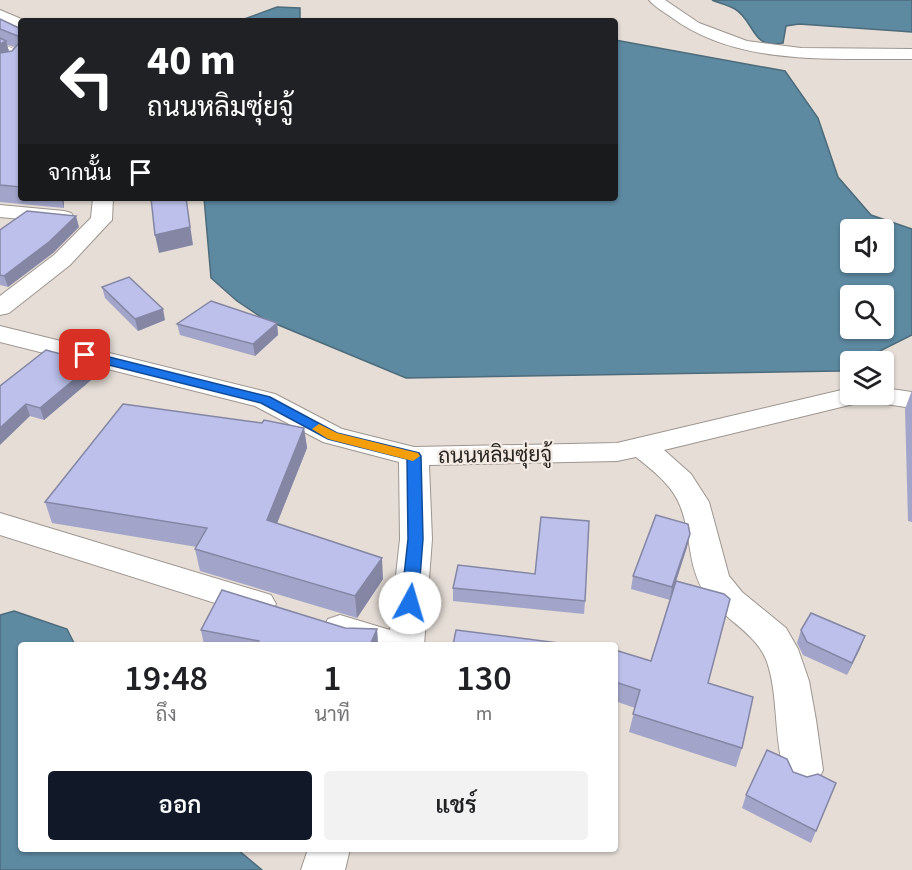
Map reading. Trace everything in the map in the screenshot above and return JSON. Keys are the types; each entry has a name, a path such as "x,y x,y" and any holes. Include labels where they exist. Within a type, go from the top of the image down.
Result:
{"street":[{"path":"656,0 694,26 722,38 746,44 807,53 912,54"},
{"path":"0,14 18,23"},
{"path":"0,308 62,260 101,220 103,201"},
{"path":"0,211 101,220"},
{"name":"ถนนหลิมซุ่ยจู้","path":"0,334 265,400 333,436 414,456 617,452 840,399"},
{"path":"894,397 912,400"},
{"path":"641,447 664,465 691,492 702,524 710,572 724,596 774,638 785,656 803,770"},
{"path":"406,642 416,539 414,456"},
{"path":"0,524 383,642"},
{"path":"323,870 328,852"}],"lane":[{"path":"0,45 18,54"},
{"path":"0,65 11,62 18,55"}],"water":[{"path":"712,0 912,0 912,32 799,24 786,26 783,43 773,44 759,38 735,9"},
{"path":"277,7 300,8 300,18 247,18"},
{"path":"618,41 785,71 818,118 838,177 871,215 883,219 840,219 840,273 894,273 894,223 912,229 912,335 880,351 840,351 840,371 406,378 264,319 237,301 211,278 204,201 618,201"},
{"path":"14,611 67,629 74,642 18,642 18,852 241,852 262,870 0,870 0,615"}],"building":[{"path":"0,19 18,28 18,36 0,29"},
{"path":"18,44 18,187 0,185 0,53 12,51"},
{"path":"151,201 186,201 190,227 155,235"},
{"path":"27,211 76,216 49,242 4,276 0,275 0,230"},
{"path":"129,277 163,309 135,319 102,287"},
{"path":"211,301 277,323 253,344 177,324"},
{"path":"46,350 94,363 40,408 26,404 0,428 0,386"},
{"path":"123,404 262,423 264,420 304,428 267,520 382,558 355,596 195,549 207,528 45,502"},
{"path":"656,515 688,524 690,534 672,587 633,576"},
{"path":"541,517 589,521 585,601 453,588 458,565 535,574"},
{"path":"676,581 724,594 730,599 708,683 753,697 742,748 633,714 640,690 618,683 618,651 651,661"},
{"path":"222,590 345,628 377,629 371,642 258,642 201,630"},
{"path":"811,613 865,636 852,663 807,642 801,630"},
{"path":"456,630 550,642 454,642"},
{"path":"767,750 787,759 793,772 807,777 818,774 836,783 816,831 746,795"}],"slow traffic":[{"path":"319,429 333,436 413,456"}],"route":[{"path":"85,355 265,400 333,436 414,456 416,539 410,603"}]}
